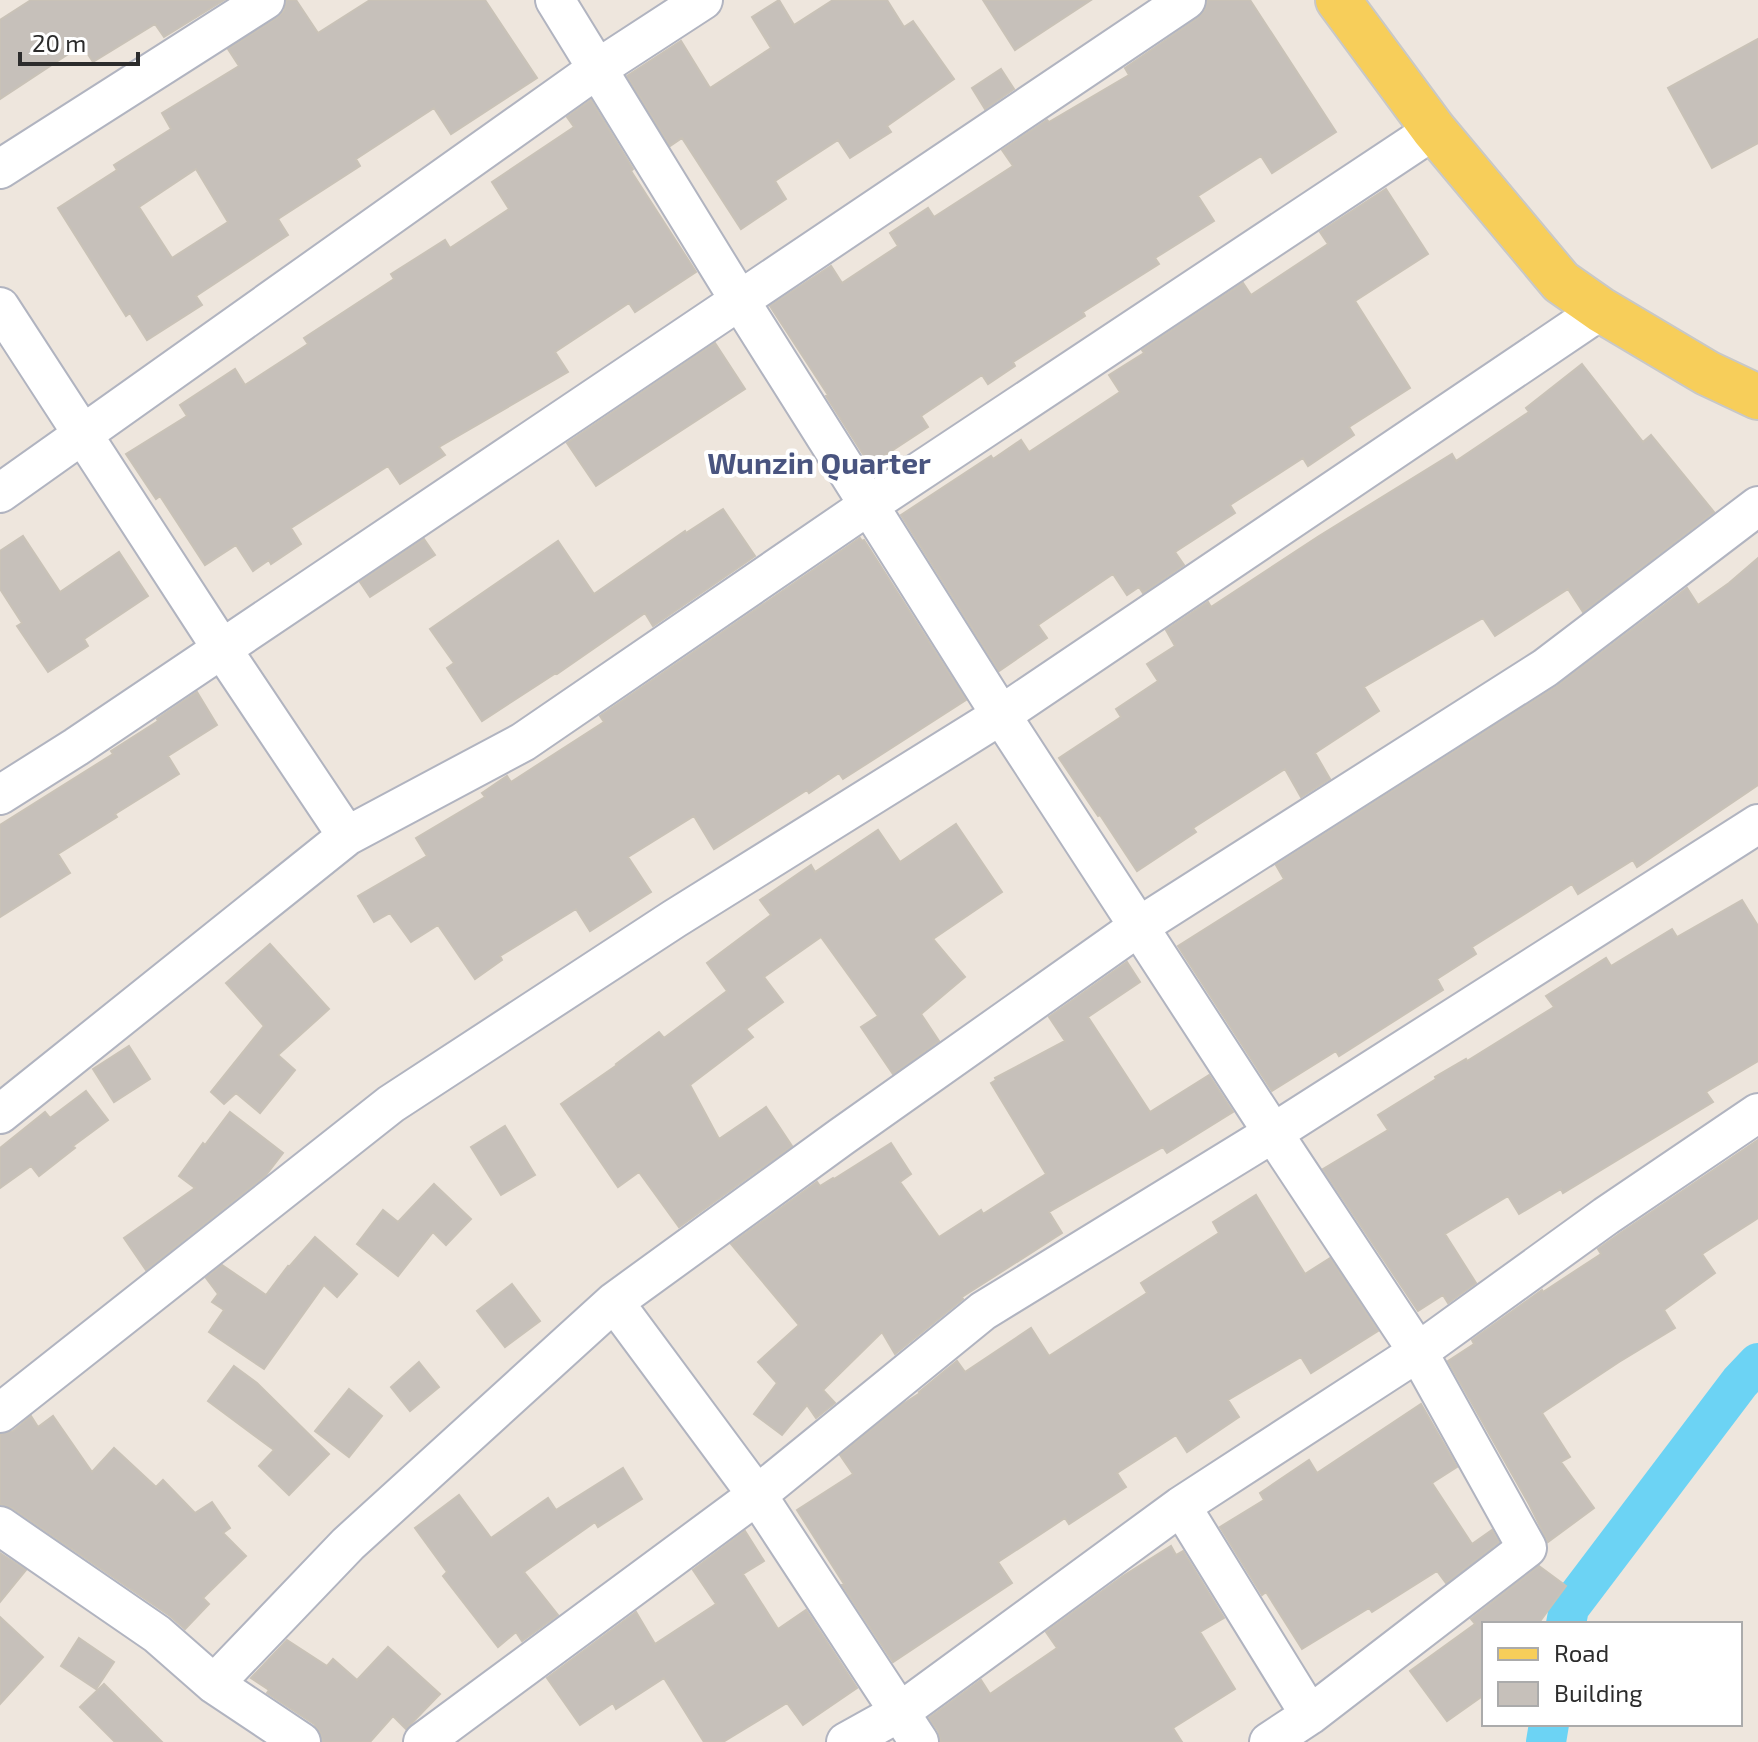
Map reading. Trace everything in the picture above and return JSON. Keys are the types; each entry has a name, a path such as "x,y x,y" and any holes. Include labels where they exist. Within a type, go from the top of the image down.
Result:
{"main road":[{"path":"1338,0 1434,130 1561,282 1601,310 1707,373 1758,397"}],"street":[{"path":"0,169 265,0"},
{"path":"555,0 1001,715 1418,1352 1527,1548 1310,1715 1269,1742"},
{"path":"0,493 597,69 703,0"},
{"path":"0,795 76,747 1186,0"},
{"path":"0,1114 347,836 523,742 869,505 1434,130"},
{"path":"0,307 347,836"},
{"path":"0,1413 391,1104 674,919 1001,715 1601,310"},
{"path":"214,1684 348,1544 614,1302 1138,927 1545,668 1758,506"},
{"path":"423,1742 757,1495 983,1311 1273,1133 1758,824"},
{"path":"846,1742 910,1727 1181,1506 1418,1352 1606,1216 1758,1113"},
{"path":"614,1302 757,1495 910,1727"},
{"path":"1181,1506 1310,1715"},
{"path":"0,1526 157,1634 214,1684 301,1742"}],"building":[{"path":"31,0 224,0 164,37 155,24 93,62 82,45 0,99 0,20"},
{"path":"287,0 296,0 318,33 370,0 485,0 537,78 451,134 434,108 356,159 360,166 278,219 288,235 196,296 202,305 147,340 130,313 126,316 58,208 117,170 114,165 171,129 162,113 239,66 228,49 284,11","holes":["196,169 228,222 172,258 139,207"]},
{"path":"779,0 794,25 833,0 887,0 904,27 913,21 954,79 887,126 891,132 850,158 838,140 775,181 786,199 741,229 682,138 670,146 627,76 681,41 710,88 771,48 752,17"},
{"path":"983,0 1091,0 1015,50"},
{"path":"1208,0 1250,0 1336,132 1272,173 1261,156 1198,196 1214,221 1155,258 1159,264 1083,312 1085,316 1013,362 1015,366 988,384 982,375 921,416 928,427 870,465 770,306 831,266 842,283 898,246 890,233 928,208 934,217 1013,166 1002,150 1047,120 1049,122 1129,75 1125,68 1198,18"},
{"path":"1758,39 1758,143 1712,168 1668,88"},
{"path":"1001,69 1014,89 985,109 972,88"},
{"path":"591,100 633,169 631,171 696,272 635,312 629,303 555,352 568,372 439,447 445,455 400,484 388,466 291,528 301,544 271,564 269,560 253,571 236,545 205,565 160,496 156,499 126,454 187,416 180,405 235,369 245,385 308,344 304,338 394,279 391,274 445,240 450,248 509,209 492,182 574,127 567,117"},
{"path":"1386,189 1428,254 1355,301 1410,388 1349,427 1354,435 1308,466 1303,458 1230,505 1235,513 1175,552 1184,565 1143,593 1139,587 1127,595 1113,574 1038,625 1047,638 999,671 901,515 1021,440 1029,452 1120,392 1109,375 1243,283 1251,295 1328,244 1320,232"},
{"path":"715,343 745,389 596,486 567,443"},
{"path":"1582,364 1643,442 1651,435 1714,512 1583,612 1568,589 1495,636 1483,618 1364,687 1379,711 1315,753 1330,779 1301,797 1285,769 1193,828 1196,832 1137,871 1059,758 1121,717 1116,709 1158,681 1147,664 1175,646 1166,630 1208,602 1211,607 1452,454 1456,461 1529,412 1526,408"},
{"path":"723,509 755,556 653,626 645,613 482,721 447,668 454,663 430,629 558,541 594,594 685,531"},
{"path":"23,536 60,592 119,552 148,596 84,639 88,646 48,672 17,626 22,623 0,589 0,551"},
{"path":"860,538 966,700 843,779 839,773 809,793 807,790 714,849 694,816 628,857 651,892 590,931 576,909 500,956 502,960 475,979 438,925 411,942 390,913 374,922 358,896 427,856 416,838 485,797 482,793 507,776 511,782 604,722 600,716"},
{"path":"424,539 435,555 370,597 360,582"},
{"path":"1758,558 1758,785 1637,867 1633,860 1578,894 1572,884 1472,947 1476,954 1437,979 1443,990 1339,1056 1336,1051 1272,1091 1178,946 1284,879 1276,865 1557,686 1687,588 1698,605"},
{"path":"197,692 217,725 168,756 179,774 58,854 70,873 0,917 0,825 113,754 111,751"},
{"path":"956,824 1002,892 933,939 965,977 921,1014 939,1041 893,1074 861,1027 878,1016 821,937 764,977 783,1002 746,1029 753,1037 690,1085 719,1139 766,1107 792,1146 679,1227 639,1172 618,1187 561,1104 659,1032 664,1038 727,991 707,963 771,915 760,900 811,865 815,872 878,830 900,862"},
{"path":"1742,900 1758,926 1758,1061 1706,1092 1713,1102 1563,1193 1561,1189 1519,1214 1508,1196 1445,1234 1476,1283 1448,1303 1443,1295 1418,1311 1323,1169 1388,1130 1378,1115 1435,1077 1467,1061 1554,1007 1546,996 1606,958 1611,966 1672,929 1677,937"},
{"path":"270,944 329,1009 278,1055 295,1070 260,1113 236,1093 224,1104 211,1092 264,1026 226,983"},
{"path":"1127,962 1140,982 1088,1017 1150,1112 1209,1075 1233,1112 1167,1153 1163,1147 1049,1212 1062,1233 962,1297 895,1354 882,1332 823,1390 835,1403 816,1418 807,1405 782,1435 754,1414 777,1383 758,1362 799,1325 731,1244 817,1182 820,1186 834,1179 891,1143 911,1174 900,1182 939,1237 981,1210 983,1214 1046,1174 991,1083 1065,1041 1049,1017"},
{"path":"129,1046 150,1079 114,1102 93,1069"},
{"path":"86,1091 108,1120 39,1176 31,1166 0,1188 0,1148 45,1112 50,1118"},
{"path":"230,1112 283,1153 266,1175 146,1270 124,1238 195,1188 179,1176"},
{"path":"505,1126 535,1175 501,1195 471,1147"},
{"path":"1758,1140 1758,1218 1702,1254 1715,1273 1664,1310 1675,1328 1542,1413 1570,1457 1561,1462 1594,1508 1548,1542 1448,1361 1542,1290 1601,1254 1598,1249 1619,1234"},
{"path":"434,1184 471,1219 446,1245 433,1232 398,1276 357,1244 383,1210 398,1222"},
{"path":"1256,1195 1305,1274 1330,1258 1378,1331 1311,1373 1301,1357 1228,1400 1239,1417 1187,1452 1176,1435 1117,1473 1126,1487 1069,1524 1065,1518 998,1562 1012,1583 893,1662 797,1510 853,1474 840,1455 957,1361 965,1372 1031,1328 1049,1356 1147,1293 1141,1283 1219,1233 1213,1222"},
{"path":"315,1237 357,1274 337,1297 324,1285 264,1369 209,1332 224,1310 212,1302 218,1294 206,1278 222,1265 266,1295"},
{"path":"512,1284 540,1321 505,1347 477,1311"},
{"path":"419,1362 439,1387 410,1411 391,1387"},
{"path":"234,1366 257,1383 329,1454 289,1495 259,1466 274,1450 208,1401"},
{"path":"349,1389 382,1416 349,1457 315,1431"},
{"path":"1421,1404 1457,1467 1432,1483 1472,1544 1492,1530 1499,1542 1446,1583 1437,1571 1372,1612 1369,1608 1302,1649 1266,1592 1262,1595 1220,1527 1264,1500 1260,1493 1309,1460 1317,1473"},
{"path":"31,1416 38,1427 53,1416 92,1472 114,1448 156,1487 163,1480 195,1513 212,1502 230,1528 223,1533 246,1556 203,1598 209,1604 185,1629 12,1508 0,1504 0,1434 13,1431"},
{"path":"623,1468 642,1499 598,1527 595,1522 524,1572 558,1615 522,1641 516,1632 498,1647 443,1576 447,1572 415,1528 459,1495 491,1538 548,1498 556,1510"},
{"path":"745,1531 764,1561 743,1574 778,1629 806,1610 857,1688 803,1725 787,1703 723,1742 704,1742 664,1678 616,1709 613,1703 580,1725 547,1678 636,1612 655,1644 716,1604 693,1570"},
{"path":"1171,1546 1176,1555 1183,1551 1224,1618 1200,1632 1235,1689 1173,1728 1182,1742 941,1742 929,1718 981,1680 990,1694 1057,1648 1046,1632 1123,1576"},
{"path":"0,1553 26,1570 0,1602"},
{"path":"1539,1566 1566,1586 1539,1622 1482,1622 1482,1696 1447,1721 1410,1671 1475,1624 1471,1619"},
{"path":"0,1617 43,1657 0,1704"},
{"path":"79,1638 114,1662 96,1689 61,1666"},
{"path":"287,1640 327,1666 333,1659 357,1680 388,1647 440,1694 406,1729 393,1716 370,1742 323,1742 314,1724 267,1693 269,1690 251,1678"},
{"path":"104,1684 162,1742 115,1742 80,1707"}],"waterway":[{"path":"1566,1622 1569,1608 1740,1382 1758,1363"},
{"path":"1546,1742 1549,1726"}],"district":[{"name":"Wunzin Quarter","path":"819,464"}]}
